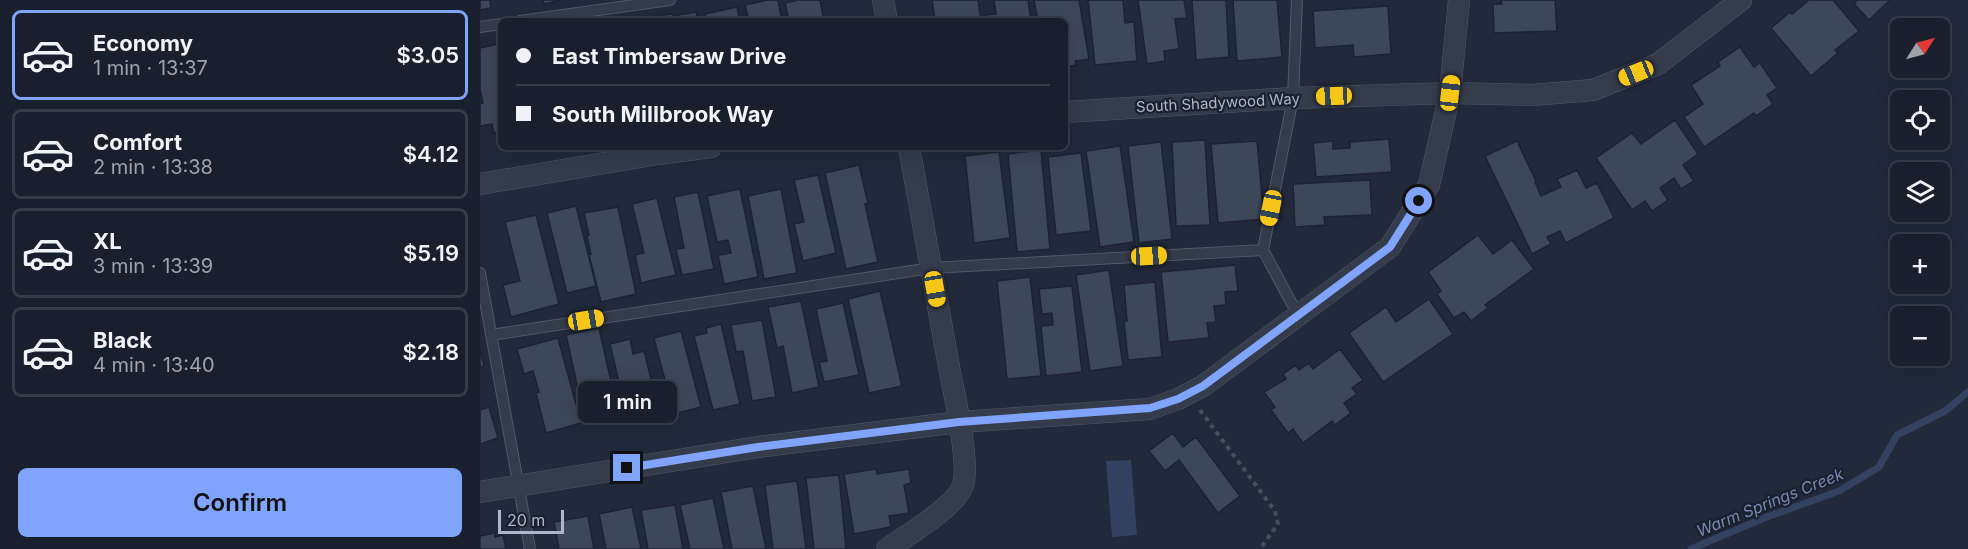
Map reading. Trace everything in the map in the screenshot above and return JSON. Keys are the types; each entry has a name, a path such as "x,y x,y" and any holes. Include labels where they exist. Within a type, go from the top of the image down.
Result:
{"street":[{"path":"883,0 886,18"},
{"path":"480,492 758,447 959,422 1150,408 1178,399 1203,386 1390,247 1429,185 1450,93 1459,0"},
{"name":"South Shadywood Way","path":"1068,112 1293,98 1450,93 1532,95 1593,90 1658,64 1741,0"},
{"path":"480,184 688,150"},
{"path":"887,549 946,508 958,496 965,472 959,422 910,150"}],"lane":[{"path":"541,18 670,0"},
{"path":"1297,0 1293,98 1263,250 1298,315"},
{"path":"480,27 498,24"},
{"path":"491,334 931,268 1263,250"},
{"path":"480,273 530,549"}],"path":[{"path":"1203,415 1275,511 1278,524 1260,549"}],"water":[{"path":"1131,460 1137,535 1112,537 1106,461"}],"building":[{"path":"480,0 490,0 491,8 480,10"},
{"path":"543,0 562,0 544,4"},
{"path":"778,0 781,18 748,18 745,5"},
{"path":"798,0 820,0 823,18 788,18 785,3"},
{"path":"932,0 978,0 981,18 935,18"},
{"path":"994,0 1028,0 1031,18 986,18 986,15 996,14"},
{"path":"1034,0 1079,0 1089,59 1075,61 1076,65 1068,66 1068,18 1037,18"},
{"path":"1088,0 1123,0 1125,23 1134,22 1137,61 1095,65"},
{"path":"1138,0 1184,0 1187,18 1175,19 1179,49 1164,51 1165,61 1147,64"},
{"path":"1192,0 1226,0 1229,57 1196,60"},
{"path":"1233,0 1277,0 1282,57 1237,61"},
{"path":"1501,0 1555,0 1557,31 1494,33 1493,4 1502,4"},
{"path":"1809,0 1833,0 1859,31 1835,50 1838,53 1811,76 1771,28"},
{"path":"1857,0 1890,0 1869,20 1854,4"},
{"path":"1388,6 1391,54 1354,57 1353,45 1315,48 1313,11"},
{"path":"737,7 739,18 706,18 705,14"},
{"path":"696,12 697,18 664,18 664,15 672,14 673,16"},
{"path":"498,44 498,132 494,133 492,124 480,126 480,103 483,103 480,89 480,48"},
{"path":"1740,47 1754,67 1760,63 1777,88 1767,95 1773,104 1756,116 1754,113 1704,147 1684,117 1703,104 1691,85 1720,66 1718,62"},
{"path":"1675,120 1698,154 1683,165 1694,181 1681,189 1674,178 1660,188 1668,200 1652,211 1645,201 1632,210 1596,158 1632,133 1641,144"},
{"path":"1389,139 1392,172 1316,177 1313,143 1333,141 1333,149 1350,148 1350,142"},
{"path":"1205,140 1210,225 1176,226 1172,142"},
{"path":"1257,141 1264,219 1218,223 1211,144"},
{"path":"1517,141 1541,196 1561,187 1557,179 1577,170 1586,188 1597,183 1614,218 1566,243 1560,231 1547,237 1551,244 1532,254 1485,156"},
{"path":"1161,142 1172,239 1139,243 1128,146"},
{"path":"1120,146 1134,242 1100,247 1086,151"},
{"path":"1041,150 1050,249 1017,252 1008,154"},
{"path":"999,152 1010,238 974,243 965,156"},
{"path":"1081,153 1091,231 1056,235 1048,157"},
{"path":"859,165 878,262 846,269 825,173"},
{"path":"818,175 836,253 803,261 794,224 804,222 794,180"},
{"path":"1370,180 1372,215 1324,217 1325,225 1295,227 1293,184"},
{"path":"740,189 758,277 724,284 718,255 731,253 728,240 717,242 707,196"},
{"path":"781,189 797,273 764,279 748,196"},
{"path":"698,192 714,269 682,275 676,249 684,248 674,197"},
{"path":"657,198 676,275 641,283 635,255 644,253 632,204"},
{"path":"576,206 596,286 567,293 547,213"},
{"path":"618,207 636,294 601,302 589,255 591,254 587,236 589,235 584,213"},
{"path":"536,215 559,304 511,317 503,285 520,281 505,222"},
{"path":"1478,235 1493,254 1512,240 1534,269 1485,305 1488,308 1471,321 1464,312 1454,318 1437,294 1441,291 1428,272"},
{"path":"1235,265 1238,291 1225,292 1226,305 1214,306 1216,322 1207,323 1209,338 1168,342 1161,272"},
{"path":"1109,270 1123,366 1090,371 1076,275"},
{"path":"1030,277 1041,376 1007,379 997,281"},
{"path":"1155,282 1162,357 1128,360 1124,321 1127,321 1124,285"},
{"path":"1072,286 1082,372 1046,376 1041,326 1053,325 1052,313 1042,314 1039,289"},
{"path":"880,291 902,386 869,393 848,299"},
{"path":"1429,299 1453,334 1383,382 1349,333 1386,307 1396,322"},
{"path":"801,301 819,387 792,393 783,346 777,348 768,307"},
{"path":"843,303 859,375 824,382 819,362 827,361 816,309"},
{"path":"762,320 776,397 752,401 743,351 736,352 731,325"},
{"path":"721,324 740,404 713,410 694,336 707,333 706,328"},
{"path":"599,328 619,417 586,425 566,335"},
{"path":"681,331 701,407 666,416 661,398 669,396 654,338"},
{"path":"558,338 581,423 546,433 533,371 524,374 517,349"},
{"path":"630,339 633,354 644,351 659,411 634,417 625,380 619,382 610,344"},
{"path":"480,348 484,366 480,367"},
{"path":"1340,349 1363,380 1352,388 1357,394 1344,403 1351,413 1335,425 1332,421 1303,443 1293,429 1288,433 1271,410 1275,407 1264,392 1286,379 1283,374 1296,365 1299,370 1309,363 1313,369"},
{"path":"489,407 498,438 480,444 480,410"},
{"path":"1173,433 1183,447 1196,437 1240,496 1218,513 1179,460 1165,471 1149,451"},
{"path":"876,469 877,474 909,469 911,483 904,485 909,513 889,516 891,527 854,534 844,474"},
{"path":"839,475 846,549 814,549 806,478"},
{"path":"797,481 806,549 773,549 765,485"},
{"path":"753,486 766,549 732,549 721,492"},
{"path":"713,498 724,549 690,549 680,505"},
{"path":"675,505 683,549 648,549 641,510"},
{"path":"632,507 641,549 606,549 599,514"},
{"path":"588,516 594,549 559,549 554,522"},
{"path":"495,533 495,537 503,535 506,549 480,549 480,536"}],"waterway":[{"name":"Warm Springs Creek","path":"1691,549 1764,518 1839,491 1879,467 1897,435 1945,411 1968,392"}],"route":[{"path":"627,468 758,447 959,422 1150,408 1178,399 1203,386 1390,247 1419,201"}]}
